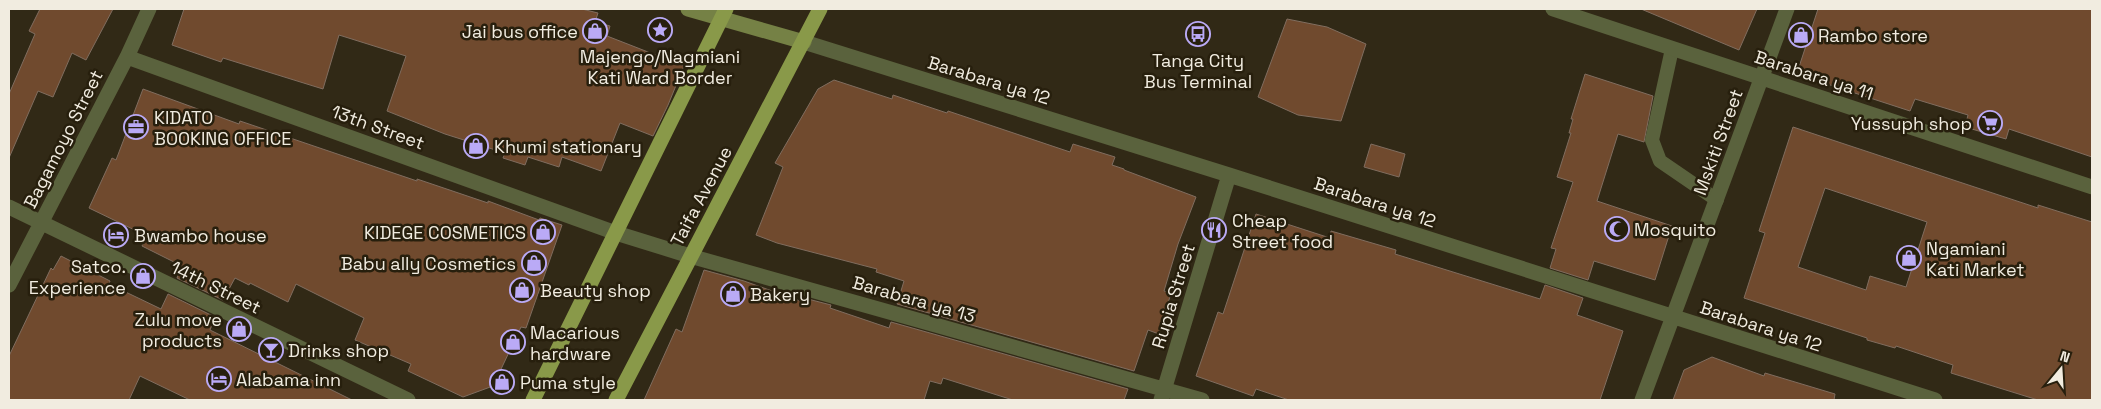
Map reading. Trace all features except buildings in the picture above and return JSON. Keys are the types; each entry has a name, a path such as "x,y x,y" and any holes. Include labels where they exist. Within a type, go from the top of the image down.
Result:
{"main road":[{"name":"Taifa Avenue","path":"616,400 820,9"},
{"path":"533,400 724,13"}],"street":[{"name":"Bagamoyo Street","path":"9,285 127,57 149,9"},
{"path":"688,9 724,13 804,42"},
{"name":"Barabara ya 11","path":"1553,9 2092,187"},
{"name":"Mskiti Street","path":"1642,400 1787,9"},
{"name":"Barabara ya 12","path":"804,42 1935,400"},
{"name":"13th Street","path":"127,57 616,233"},
{"name":"Rupia Street","path":"1163,394 1229,175"},
{"name":"14th Street","path":"9,207 408,400"},
{"name":"Barabara ya 13","path":"616,233 1163,394 1202,400"}],"lane":[{"path":"1672,49 1652,140 1660,160 1716,200"}],"place":[{"name":"Majengo/Nagmiani Kati Ward Border","path":"660,30"},
{"name":"Jai bus office","path":"595,31"},
{"name":"Tanga City Bus Terminal","path":"1198,34"},
{"name":"Rambo store","path":"1801,35"},
{"name":"Yussuph shop","path":"1990,123"},
{"name":"KIDATO BOOKING OFFICE","path":"136,127"},
{"name":"Khumi stationary","path":"476,146"},
{"name":"Mosquito","path":"1617,229"},
{"name":"Cheap Street food","path":"1214,230"},
{"name":"KIDEGE COSMETICS","path":"543,232"},
{"name":"Bwambo house","path":"116,235"},
{"name":"Ngamiani Kati Market","path":"1909,258"},
{"name":"Babu ally Cosmetics","path":"534,263"},
{"name":"Satco. Experience","path":"143,276"},
{"name":"Beauty shop","path":"522,290"},
{"name":"Bakery","path":"733,294"},
{"name":"Zulu move products","path":"239,329"},
{"name":"Macarious hardware","path":"513,342"},
{"name":"Drinks shop","path":"271,350"},
{"name":"Alabama inn","path":"219,379"},
{"name":"Puma style","path":"502,382"}]}
